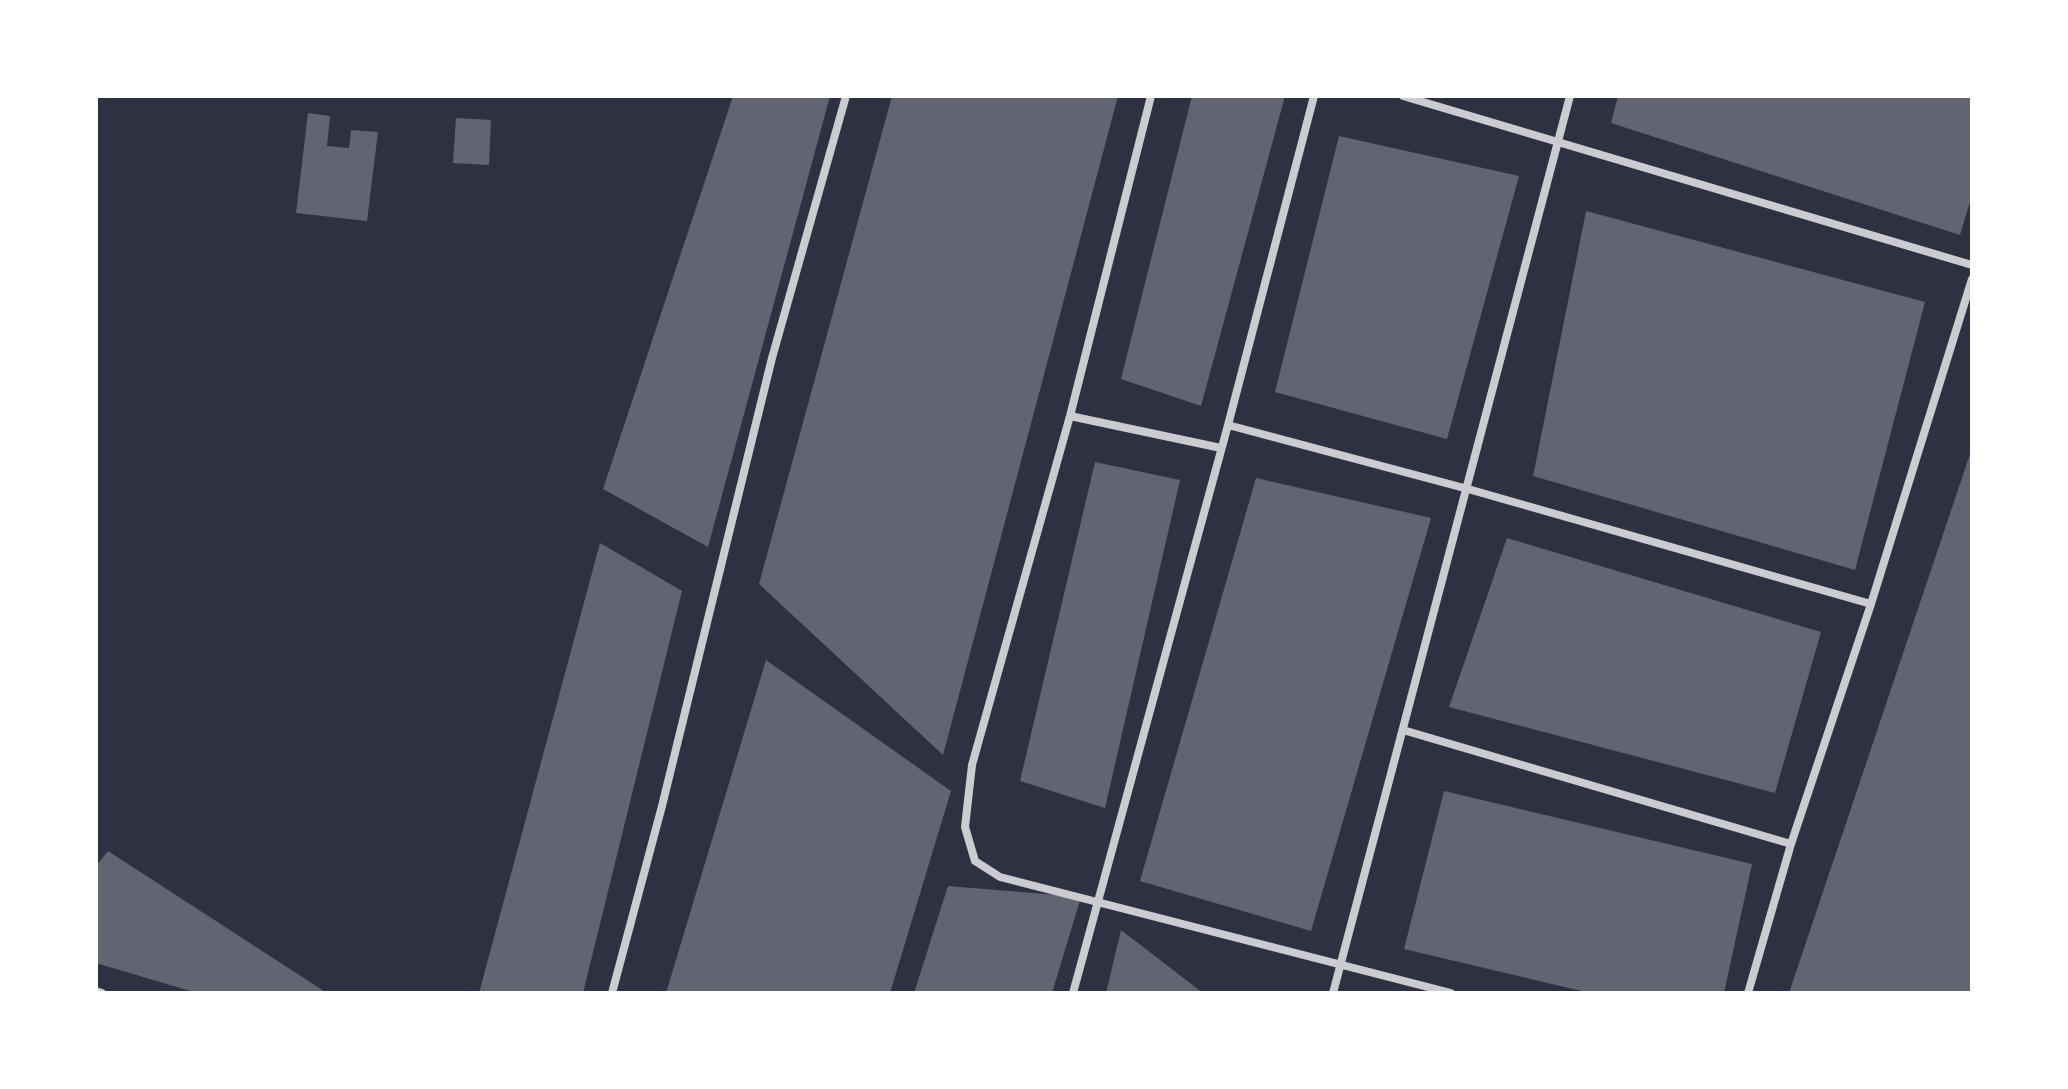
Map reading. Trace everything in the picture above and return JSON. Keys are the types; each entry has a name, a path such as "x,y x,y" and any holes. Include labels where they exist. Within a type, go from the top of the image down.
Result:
{"street":[{"path":"612,993 662,806 772,358 846,96"},
{"path":"1151,96 1070,416 972,765 965,827 975,861 1000,877 1451,993"},
{"path":"1073,993 1314,96"},
{"path":"1403,96 1972,265"},
{"path":"1333,993 1570,96"},
{"path":"1748,993 1791,844 1871,604 1972,279"},
{"path":"1070,416 1221,448"},
{"path":"1228,425 1468,489 1871,604"},
{"path":"1403,730 1791,844"},
{"path":"96,991 102,993"}],"building":[{"path":"733,96 830,96 708,547 603,489"},
{"path":"892,96 1118,96 943,755 759,584"},
{"path":"1192,96 1285,96 1201,406 1121,379"},
{"path":"1618,96 1972,96 1972,195 1960,235 1611,123"},
{"path":"308,113 330,116 327,146 349,148 351,130 378,132 367,221 296,213"},
{"path":"456,118 491,120 489,165 453,163"},
{"path":"1339,136 1519,176 1447,439 1275,392"},
{"path":"1586,211 1925,302 1855,570 1533,476"},
{"path":"1971,451 1972,993 1789,993"},
{"path":"1095,462 1180,480 1105,808 1020,781"},
{"path":"1256,478 1431,518 1311,931 1140,881"},
{"path":"1507,538 1821,632 1775,793 1449,707"},
{"path":"600,543 682,591 583,993 479,993"},
{"path":"766,660 951,791 890,993 666,993"},
{"path":"1444,791 1752,864 1724,993 1590,993 1404,949"},
{"path":"108,851 327,993 197,993 96,963 96,866"},
{"path":"948,886 1081,897 1052,993 914,993"},
{"path":"1121,930 1203,993 1106,993"}]}
